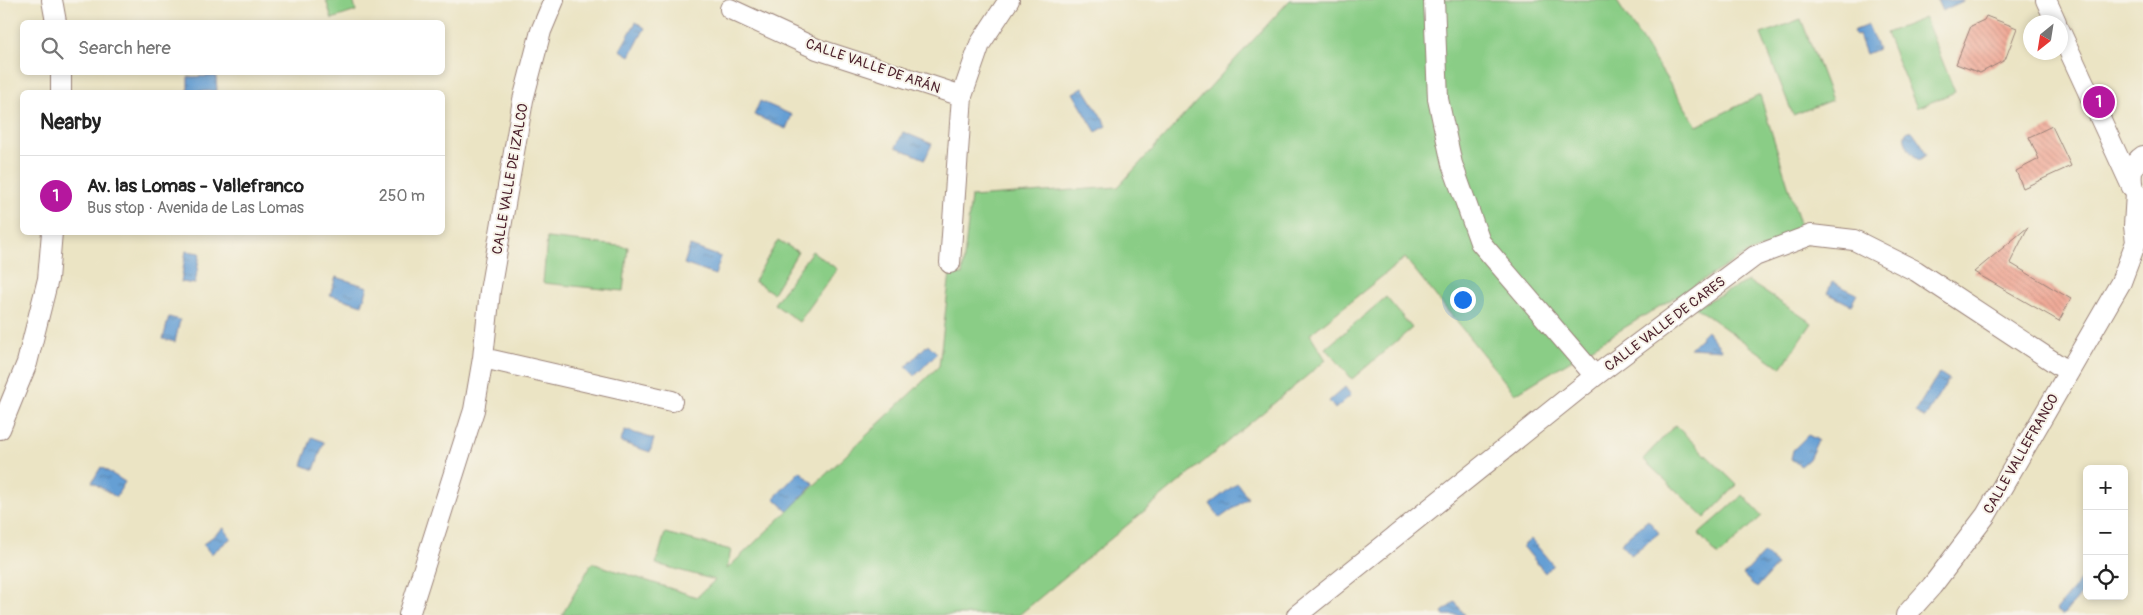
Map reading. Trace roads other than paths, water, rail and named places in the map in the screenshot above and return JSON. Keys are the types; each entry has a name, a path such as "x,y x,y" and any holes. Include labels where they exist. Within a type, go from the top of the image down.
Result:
{"street":[{"path":"52,0 56,20"},
{"path":"950,263 962,96 980,44 1009,0"},
{"path":"1434,0 1438,99 1452,164 1480,242 1595,376"},
{"path":"2046,0 2053,15"},
{"name":"CALLE VALLE DE IZALCO","path":"409,615 474,410 483,358 490,291 524,100 540,31 552,1"},
{"name":"CALLE VALLE DE ARÁN","path":"727,3 817,49 962,96"},
{"path":"2068,48 2137,192"},
{"path":"60,75 61,90"},
{"path":"2107,130 2143,152"},
{"name":"CALLE VALLEFRANCO","path":"1906,615 1932,586 1986,515 2121,282 2139,245 2134,226 2137,192 2131,178 2138,159 2143,156"},
{"name":"CALLE VALLE DE CARES","path":"1297,615 1595,376 1755,256 1811,234 1854,240 1916,271 2069,372"},
{"path":"0,430 27,363 48,280 52,235"},
{"name":"CALLE VALLEFRANCO","path":"2121,282 2143,266"},
{"path":"483,358 672,401"}],"water":[{"path":"1937,0 1965,0 1942,11"},
{"path":"636,22 645,28 630,56 620,50"},
{"path":"1868,25 1878,49 1866,54 1859,35 1856,36 1853,31"},
{"path":"216,76 217,90 188,90 188,77"},
{"path":"1083,87 1107,126 1096,132 1073,93"},
{"path":"760,101 792,115 786,129 754,115"},
{"path":"1908,131 1913,132 1926,155 1919,160 1906,145 1905,134"},
{"path":"903,132 932,144 925,159 896,147"},
{"path":"690,246 721,257 715,275 684,264"},
{"path":"186,251 200,253 195,284 181,282"},
{"path":"336,277 368,287 362,305 330,295"},
{"path":"1832,282 1857,294 1851,305 1827,293"},
{"path":"169,317 180,320 175,342 163,339"},
{"path":"1707,331 1722,350 1690,348"},
{"path":"928,344 937,353 915,376 906,367"},
{"path":"1939,373 1949,379 1925,418 1915,412"},
{"path":"1345,387 1351,395 1335,409 1329,401"},
{"path":"625,430 654,439 650,452 620,442"},
{"path":"1808,435 1818,440 1809,459 1801,466 1791,459 1793,450"},
{"path":"312,437 324,442 314,470 302,465"},
{"path":"101,467 125,482 116,497 92,482"},
{"path":"800,471 814,484 788,511 774,498"},
{"path":"1237,483 1248,498 1220,518 1210,504"},
{"path":"1648,520 1659,533 1631,555 1621,543"},
{"path":"224,528 231,538 211,554 203,544"},
{"path":"1531,539 1553,565 1545,573 1523,546"},
{"path":"1764,553 1777,565 1757,588 1743,575"},
{"path":"2083,579 2083,592 2063,615 2056,610"},
{"path":"1455,602 1465,615 1444,615 1442,612"}],"place":[{"name":"Av. las Lomas - Vallefranco","path":"2099,102"}]}
